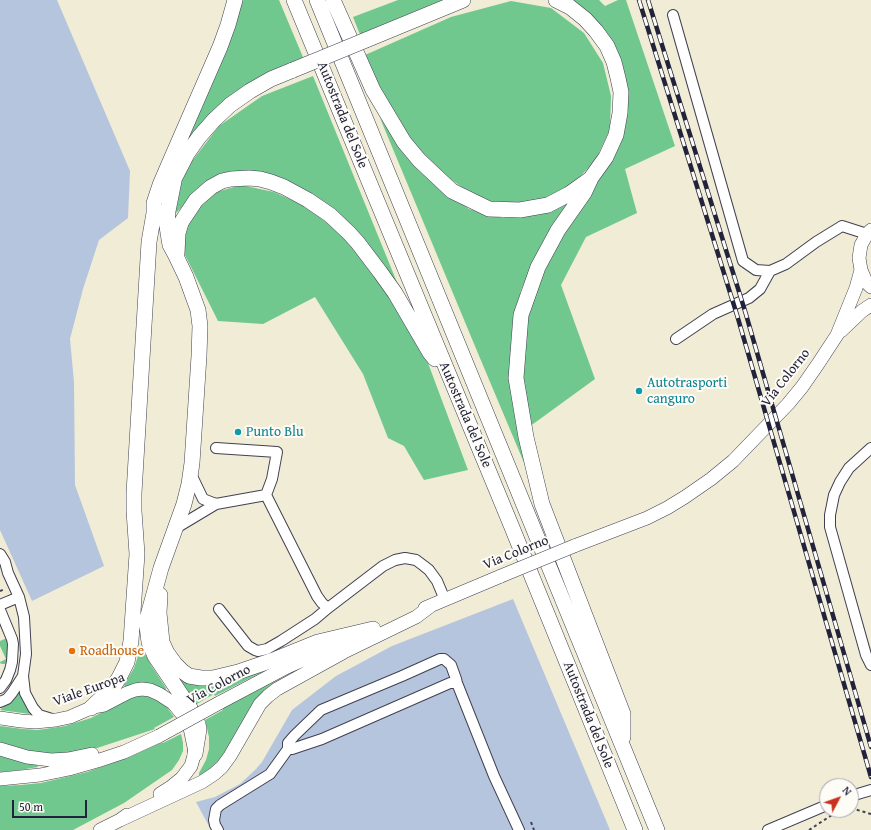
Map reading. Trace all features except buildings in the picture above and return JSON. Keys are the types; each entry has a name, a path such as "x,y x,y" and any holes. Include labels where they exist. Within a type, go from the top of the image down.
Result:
{"highway":[{"path":"92,708 120,678 127,662 131,641 137,554 134,493 149,242 155,200 160,185 220,47 235,0"},
{"name":"Autostrada del Sole","path":"294,0 514,532 635,830"},
{"name":"Autostrada del Sole","path":"317,0 624,746 657,830"},
{"path":"333,0 373,90 404,142 419,160 452,191 489,210 520,210 548,205 569,194 591,178"},
{"path":"152,223 192,146 222,113 250,91 271,79 463,0"},
{"path":"556,0 570,7 580,15 596,31 607,46 616,68 620,85 621,106 616,135 606,157 591,178 584,193 558,230 538,266 520,315 516,378 526,437 542,504 623,714 624,746"},
{"path":"178,260 178,236 181,224 191,206 210,187 222,181 244,178 260,179 284,187 318,206 349,233 372,261 395,293 430,353 446,370"},
{"path":"174,181 168,211 167,226 170,245 178,260 195,302 199,318 199,356 191,474 184,504 161,568 147,619 148,634 152,649 185,710"},
{"path":"161,568 159,613 162,642 167,653 175,664 189,676 201,678 224,676 276,659 318,642 373,629"},
{"path":"194,726 199,729 195,754"}],"main road":[{"name":"Via Colorno","path":"869,232 861,245 859,258 861,270 866,282 871,287"},
{"name":"Via Colorno","path":"154,738 315,654 574,546 647,518 685,497 733,461 788,404 802,387 837,335 856,288 861,270"},
{"name":"Via Colorno","path":"837,335 862,311 871,305"},
{"path":"100,830 202,782 214,774 222,767 230,756 260,704 276,689 344,652 416,617 432,605"},
{"name":"Viale Europa","path":"0,718 35,722 56,720 70,717 107,704 131,692 142,689 160,694 185,710"},
{"path":"0,749 43,760 59,760 92,754 131,742 144,741 154,738"},
{"path":"0,779 40,776 69,769 115,755 154,738"},
{"path":"120,820 142,804 167,790 179,781 188,770 195,754"}],"street":[{"path":"673,15 743,261 756,270 770,271 786,264 816,242 842,226 869,232"},
{"path":"676,339 713,314 749,298 760,289 770,271"},
{"path":"216,448 277,452 272,479 266,495 317,596 328,608"},
{"path":"871,448 849,468 840,482 834,494 830,515 830,526 866,655 871,665"},
{"path":"191,474 203,499 216,504"},
{"path":"176,528 216,504 266,495"},
{"path":"0,554 19,597 24,617 26,654 23,676 25,693 33,708 39,714 56,720"},
{"path":"219,609 251,649 258,651 267,649 315,619 383,566 395,560 406,558 416,560 429,570 437,581 445,600"},
{"path":"0,565 9,575"},
{"path":"0,605 19,597"},
{"path":"0,610 13,644 10,670 6,680 0,688"},
{"path":"218,830 214,820 216,809 270,774 288,749 288,743 321,710 440,659 451,665 494,776 519,830"},
{"path":"0,702 12,693 23,676"},
{"path":"288,749 322,739 450,683 457,683"},
{"path":"859,794 871,790"},
{"path":"768,830 819,808"}],"path":[{"path":"0,591 5,589"},
{"path":"859,810 871,814"},
{"path":"808,830 827,818"},
{"path":"531,822 534,830"}],"shaded area":[{"path":"0,0 57,0 130,171 128,218 99,240 83,289 70,339 74,382 75,485 104,566 32,601 0,530"},
{"path":"513,599 610,830 211,830 196,802 215,797 240,784 262,762 292,710 336,676 392,646"}],"green space":[{"path":"242,0 279,0 305,62 261,81 175,164"},
{"path":"398,0 455,0 361,37 353,17"},
{"path":"561,0 599,0 605,6 618,0 626,0 675,146 625,169 637,213 586,237 561,285 595,379 529,427 520,376 524,324 541,270 622,131 613,52"},
{"path":"511,1 551,8 584,33 603,63 611,96 610,129 595,161 569,188 531,205 482,201 430,165 392,113 365,55 451,17"},
{"path":"313,76 405,302 343,221 259,176 198,191 176,213 172,214 177,189 192,161 219,126 262,96"},
{"path":"380,118 420,172 469,209 503,218 541,214 569,201 539,250 521,290 512,332 510,387 530,477 477,351"},
{"path":"241,185 274,192 309,208 345,238 378,279 425,355 468,470 424,480 404,446 388,438 363,374 315,297 263,324 218,321 182,249 184,234 194,211 213,193"},
{"path":"7,638 7,660 5,664 2,664 0,662 6,659 0,646 0,641"},
{"path":"142,648 166,690 125,687 124,685 134,668"},
{"path":"276,665 215,696 214,694 195,705 172,667 181,676"},
{"path":"280,679 222,757 202,776 199,775 209,749 209,737 205,720 223,710 222,708"},
{"path":"19,690 30,714 0,710 11,700"},
{"path":"137,694 148,695 164,703 174,717 154,728 155,729 94,749 51,756 0,744 0,726 38,730 65,726 91,718"},
{"path":"181,734 183,751 172,770 124,803 73,830 0,830 0,786 41,783 87,772 132,756"},
{"path":"0,754 37,765 38,767 0,772"}],"railway":[{"path":"639,0 737,315 871,777"},
{"path":"648,0 745,311 871,747"}],"place":[{"name":"Autotrasporti canguro","path":"639,391"},
{"name":"Punto Blu","path":"238,432"},
{"name":"Roadhouse","path":"72,651"}]}
